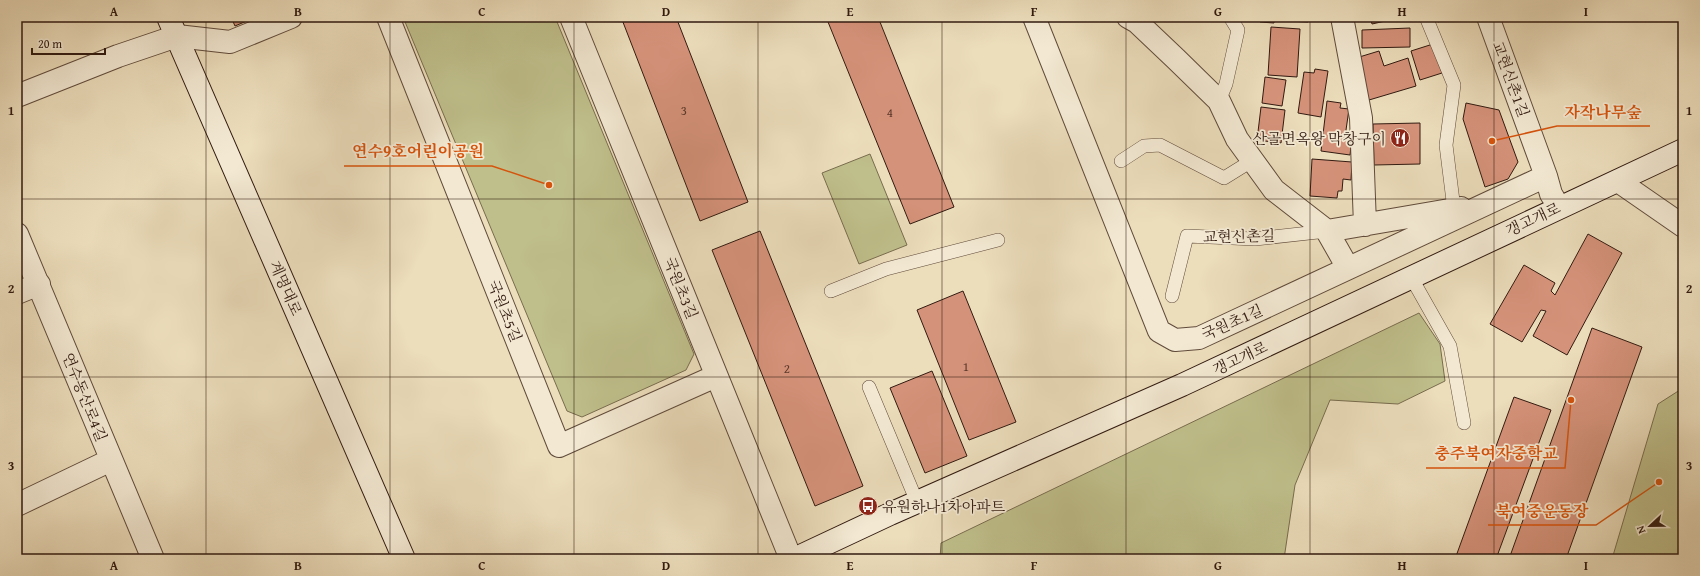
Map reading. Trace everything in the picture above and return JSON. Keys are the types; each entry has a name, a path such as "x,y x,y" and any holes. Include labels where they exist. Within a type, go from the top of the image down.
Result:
{"street":[{"path":"17,96 118,56 172,26 230,42 291,17"},
{"name":"국원초5길","path":"388,17 559,446 716,376"},
{"name":"국원초3길","path":"571,17 716,376 793,559"},
{"name":"국원초1길","path":"1034,17 1159,331 1175,340 1198,338 1492,203 1546,176"},
{"path":"1128,17 1137,22 1219,102 1237,139 1274,190 1328,231 1348,268"},
{"path":"1342,17 1361,118 1365,225"},
{"name":"교현신촌1길","path":"1488,17 1546,176 1551,194 1559,207"},
{"name":"계명대로","path":"172,26 404,559"},
{"name":"갱고개로","path":"793,559 917,502 1182,385 1683,150"},
{"path":"1618,181 1683,226"},
{"path":"1328,231 1492,203"},
{"name":"연수동산로4길","path":"17,234 153,559"},
{"path":"17,294 39,284"},
{"path":"17,505 111,460"}],"lane":[{"path":"1219,102 1226,84 1238,30 1230,17"},
{"path":"1426,17 1454,85 1446,145 1454,209"},
{"path":"1121,161 1144,146 1160,145 1224,178 1253,160"},
{"name":"교현신촌길","path":"1172,296 1188,236 1255,239 1328,231"},
{"path":"831,291 886,269 998,240"},
{"path":"1410,277 1450,346 1464,423"},
{"path":"869,387 917,502"}],"green space":[{"path":"403,17 555,17 694,354 686,370 582,417 567,411"},
{"path":"870,154 907,245 859,264 822,173"},
{"path":"1419,313 1440,344 1445,381 1398,404 1330,400 1295,485 1284,559 940,559 941,543"},
{"path":"1683,388 1683,559 1612,559 1658,404"}],"building":[{"path":"231,17 256,17 235,26"},
{"path":"621,17 676,17 748,202 700,221"},
{"path":"826,17 878,17 954,207 910,224"},
{"path":"1260,17 1274,17 1274,23 1260,22"},
{"path":"1286,17 1308,17 1308,22 1286,21"},
{"path":"1370,17 1403,17 1372,24"},
{"path":"1436,17 1450,17 1438,22"},
{"path":"1271,27 1300,29 1297,77 1268,75"},
{"path":"1410,28 1410,47 1362,48 1362,30"},
{"path":"1433,44 1442,73 1420,80 1411,51"},
{"path":"1379,51 1384,66 1408,58 1416,86 1369,100 1356,58"},
{"path":"1315,69 1328,71 1321,117 1298,113 1304,72 1314,73"},
{"path":"1265,77 1286,80 1282,106 1262,103"},
{"path":"1327,101 1341,103 1340,108 1349,109 1345,137 1352,138 1350,155 1321,151"},
{"path":"1466,103 1499,110 1518,162 1508,179 1485,187 1463,119"},
{"path":"1261,107 1285,110 1281,143 1257,140"},
{"path":"1420,123 1420,164 1374,165 1373,124"},
{"path":"1312,159 1352,162 1351,180 1343,179 1342,191 1338,191 1337,198 1310,196"},
{"path":"760,231 863,486 815,506 712,250"},
{"path":"1588,234 1622,253 1567,355 1533,336 1546,311 1541,310 1522,342 1490,324 1524,265 1555,283 1551,291 1555,295"},
{"path":"963,291 1016,422 969,440 917,310"},
{"path":"1592,328 1642,347 1566,559 1509,559"},
{"path":"932,371 967,456 925,473 890,388"},
{"path":"1514,397 1551,410 1496,559 1455,559"}],"place":[{"name":"산골면옥왕 막창구이","path":"1400,138"},
{"name":"자작나무숲","path":"1492,141"},
{"name":"연수9호어린이공원","path":"549,185"},
{"name":"충주북여자중학교","path":"1571,400"},
{"name":"북여중운동장","path":"1659,482"},
{"name":"유원하나1차아파트","path":"868,506"}]}
